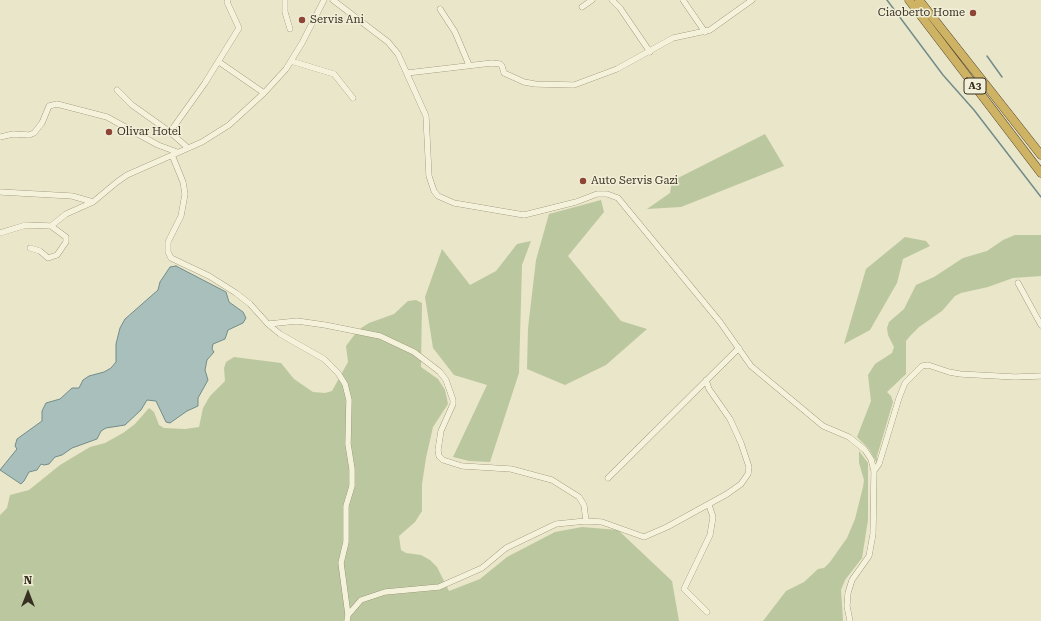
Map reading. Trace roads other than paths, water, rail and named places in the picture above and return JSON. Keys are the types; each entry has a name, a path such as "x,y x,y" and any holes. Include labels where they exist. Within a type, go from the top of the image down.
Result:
{"highway":[{"name":"A3","path":"909,0 1041,173"},
{"name":"A3","path":"919,0 1041,155"}],"street":[{"path":"170,132 219,62 238,28 227,2 228,0"},
{"path":"285,0 285,12 290,29"},
{"path":"51,226 66,214 93,202 127,175 188,148 229,126 264,93 291,61 324,0"},
{"path":"333,0 393,46 426,116 429,176 434,191 438,196 454,203 516,214 528,214 544,211 576,202 597,194 607,194 618,198 720,322 755,369 827,429 854,440 869,455 874,471 871,548 865,563 852,580 848,593 847,606 850,621"},
{"path":"582,7 592,0"},
{"path":"612,0 620,8 650,52"},
{"path":"683,0 705,32"},
{"path":"407,73 469,65 500,64 504,74 524,82 535,84 574,85 617,69 681,35 705,32 714,28 752,0"},
{"path":"440,9 455,32 469,65"},
{"path":"291,61 334,74 353,98"},
{"path":"219,62 264,93"},
{"path":"117,90 132,105 170,132 188,148"},
{"path":"0,138 13,134 29,135 34,133 42,123 49,106 57,104 107,117 158,145 177,152"},
{"path":"172,155 183,182 185,194 181,216 168,242 168,252 171,258 209,276 236,293 250,304 268,324 291,341 324,359 338,373 345,384 348,395 350,416 348,444 352,469 352,486 346,506 346,542 341,563 348,618"},
{"path":"0,192 72,196 93,202"},
{"path":"0,233 26,225 51,226 66,237 66,242 57,255 48,258 40,251 30,248"},
{"path":"1018,283 1041,325"},
{"path":"268,324 298,321 325,325 380,336 414,352 440,372 446,380 453,400 453,404 441,431 438,450 439,456 443,460 462,466 511,469 552,480 579,497 586,513 586,521"},
{"path":"608,478 739,348"},
{"path":"874,471 879,464 905,383 922,366 928,365 960,374 1015,377 1041,376"},
{"path":"348,618 361,600 384,592 439,587 482,568 506,548 548,527 586,521 602,522 644,537 667,527 709,504 741,484 748,474 749,467 741,443 730,419 709,389 706,380"},
{"path":"707,612 684,589 710,535 713,517 709,504"}],"water":[{"path":"176,266 226,292 229,302 243,312 246,318 243,323 228,330 225,339 213,344 212,349 214,352 207,360 205,370 208,380 198,398 198,406 187,411 170,423 166,422 156,401 147,400 141,410 125,425 106,428 101,431 97,439 72,448 62,455 55,457 49,464 41,464 37,470 29,472 21,484 0,470 17,449 15,446 17,439 42,421 42,411 46,403 60,399 72,388 79,388 83,380 89,376 104,372 111,368 116,362 116,344 120,328 125,319 158,290 160,282 170,267"}],"waterway":[{"path":"887,0 943,75 974,110 1041,197"},
{"path":"987,56 1002,77"}],"place":[{"name":"Ciaoberto Home","path":"973,13"},
{"name":"Servis Ani","path":"302,20"},
{"name":"Olivar Hotel","path":"109,132"},
{"name":"Auto Servis Gazi","path":"583,181"}]}
